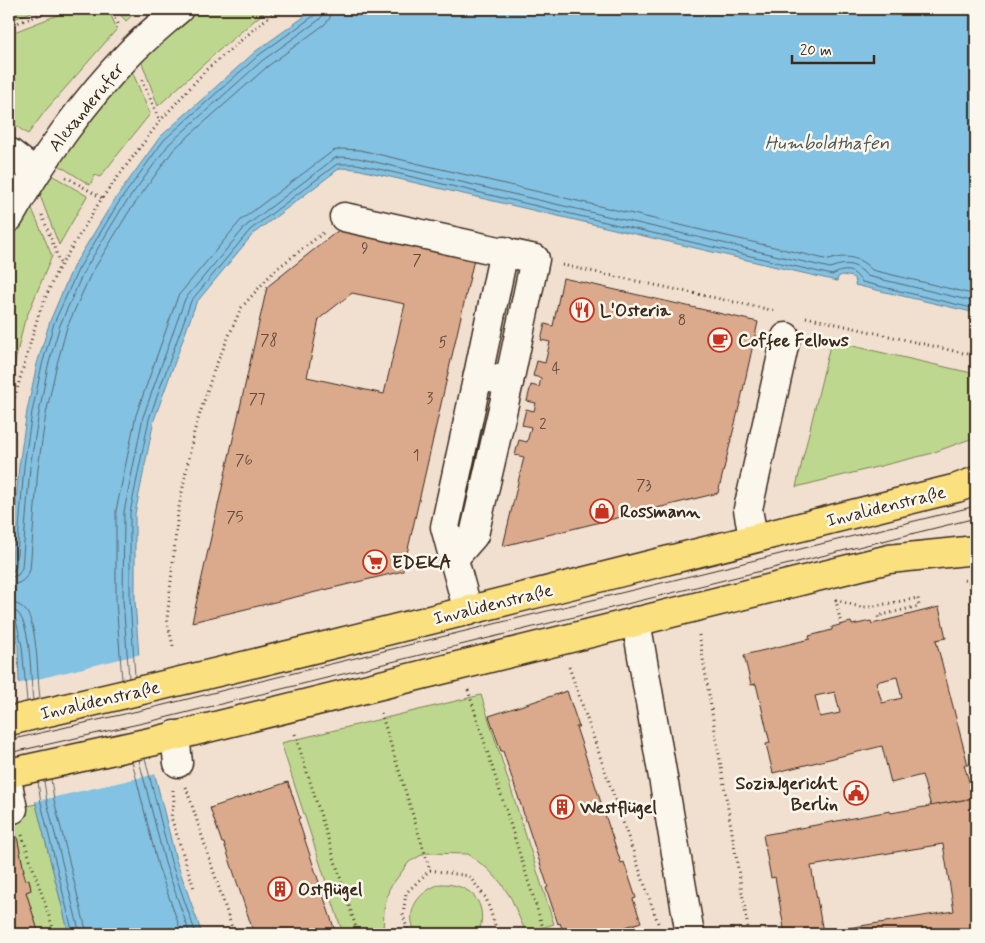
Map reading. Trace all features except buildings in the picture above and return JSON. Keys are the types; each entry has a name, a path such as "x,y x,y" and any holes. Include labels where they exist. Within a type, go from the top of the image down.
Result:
{"main road":[{"name":"Invalidenstraße","path":"12,720 468,611 957,488 976,481"},
{"path":"13,786 165,738 636,621 889,559 976,550"}],"street":[{"name":"Alexanderufer","path":"9,218 35,172 92,96 131,52 179,9"},
{"path":"9,152 35,172"},
{"path":"344,217 535,259 474,535 454,558"},
{"path":"468,611 446,527 504,251"},
{"path":"753,538 748,509 789,322"},
{"path":"478,375 509,382"},
{"path":"636,621 690,934"},
{"path":"165,738 178,763"}],"path":[{"path":"9,26 56,9"},
{"path":"112,9 114,14"},
{"path":"9,437 13,403 39,313 61,266 102,198 160,120 206,70 278,9"},
{"path":"131,52 160,120"},
{"path":"35,172 102,198"},
{"path":"35,172 61,266"},
{"path":"173,646 167,620 178,512 194,432 214,370 241,308 274,271 344,217"},
{"path":"535,259 789,322 976,356"},
{"path":"841,625 836,600 860,607 869,607 918,598 919,606 878,616 879,622"},
{"path":"699,632 749,934"},
{"path":"9,642 13,642 14,681"},
{"path":"568,664 659,925"},
{"path":"468,690 545,934"},
{"path":"382,718 430,870"},
{"path":"295,730 358,934"},
{"path":"178,763 234,934"},
{"path":"13,786 55,934"},
{"path":"174,802 171,817 194,888"},
{"path":"408,934 402,915 406,893 430,870"},
{"path":"430,870 469,876 486,898 498,934"},
{"path":"554,934 563,931"}],"green space":[{"path":"9,9 39,9 9,21"},
{"path":"73,9 108,9 117,29 46,110 28,134 11,121 9,112 9,90 14,88 9,73 9,34"},
{"path":"119,9 139,9 126,21 117,11"},
{"path":"198,9 268,9 158,106 141,60"},
{"path":"132,71 150,114 100,177 95,175 90,185 57,164 91,116"},
{"path":"50,174 87,196 59,245 39,193"},
{"path":"30,204 52,256 24,323 9,388 9,244"},
{"path":"831,341 976,374 976,437 929,454 796,487"},
{"path":"481,695 554,924 526,933 511,898 488,869 468,854 425,853 409,862 389,889 384,909 383,934 343,934 281,743"},
{"path":"36,804 69,934 39,934 26,892 31,890 29,880 26,881 23,871 17,837 15,837 9,818 9,810"},
{"path":"440,884 461,887 475,897 481,913 478,934 416,934 412,918 415,903 425,892"}],"water":[{"name":"Humboldthafen","path":"315,9 976,9 976,313 855,285 856,282 853,277 842,275 838,277 837,281 356,169 340,168 253,234 196,303 154,420 135,514 135,600 144,731 176,860 202,934 69,934 36,804 19,683 18,646 9,613 19,466 27,411 37,364 50,321 73,267 113,202 160,137 256,51"}],"pier":[{"path":"141,654 147,730 156,774 33,802 17,684"}],"tram line":[{"path":"9,740 151,708 976,506"},
{"path":"9,753 152,721 976,518"}],"place":[{"name":"L'Osteria","path":"582,310"},
{"name":"Coffee Fellows","path":"720,340"},
{"name":"Rossmann","path":"602,511"},
{"name":"EDEKA","path":"375,562"},
{"name":"Sozialgericht Berlin","path":"856,793"},
{"name":"Westflügel","path":"562,807"},
{"name":"Ostflügel","path":"280,889"}]}
